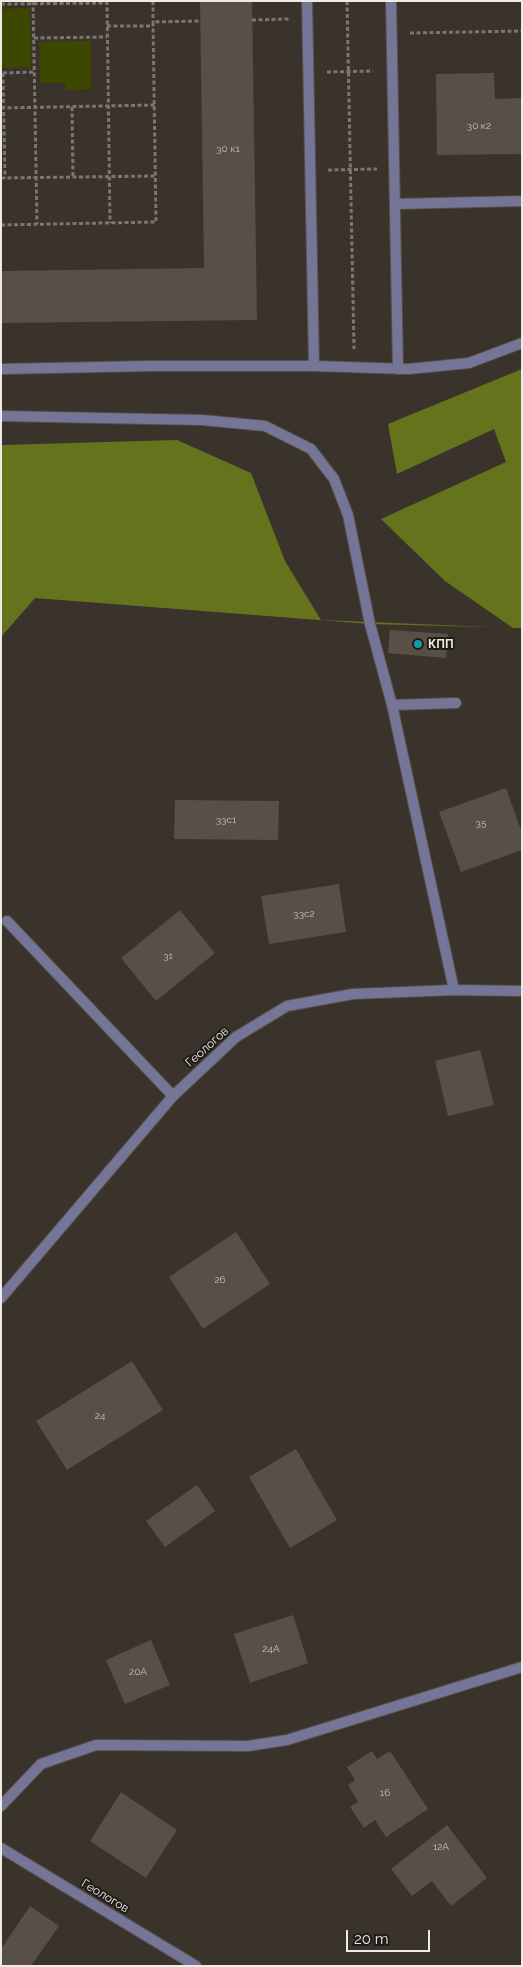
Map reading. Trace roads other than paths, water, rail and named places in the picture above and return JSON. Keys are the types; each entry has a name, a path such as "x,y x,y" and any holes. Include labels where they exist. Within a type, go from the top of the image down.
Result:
{"street":[{"path":"307,1 314,366"},
{"path":"391,1 398,369"},
{"path":"395,204 522,202"},
{"path":"1,369 314,366 409,370 469,364 522,343"},
{"path":"1,416 202,420 264,426 311,449 334,480 348,515 370,624 392,705 454,990"},
{"path":"392,705 456,703"},
{"path":"7,921 172,1096"},
{"name":"Геологов","path":"1,1298 172,1096 236,1037 287,1006 353,994 454,990 522,991"},
{"path":"1,1806 41,1764 96,1745 248,1746 287,1740 522,1667"},
{"name":"Геологов","path":"1,1848 196,1966"}],"place":[{"name":"КПП","path":"418,644"}]}
